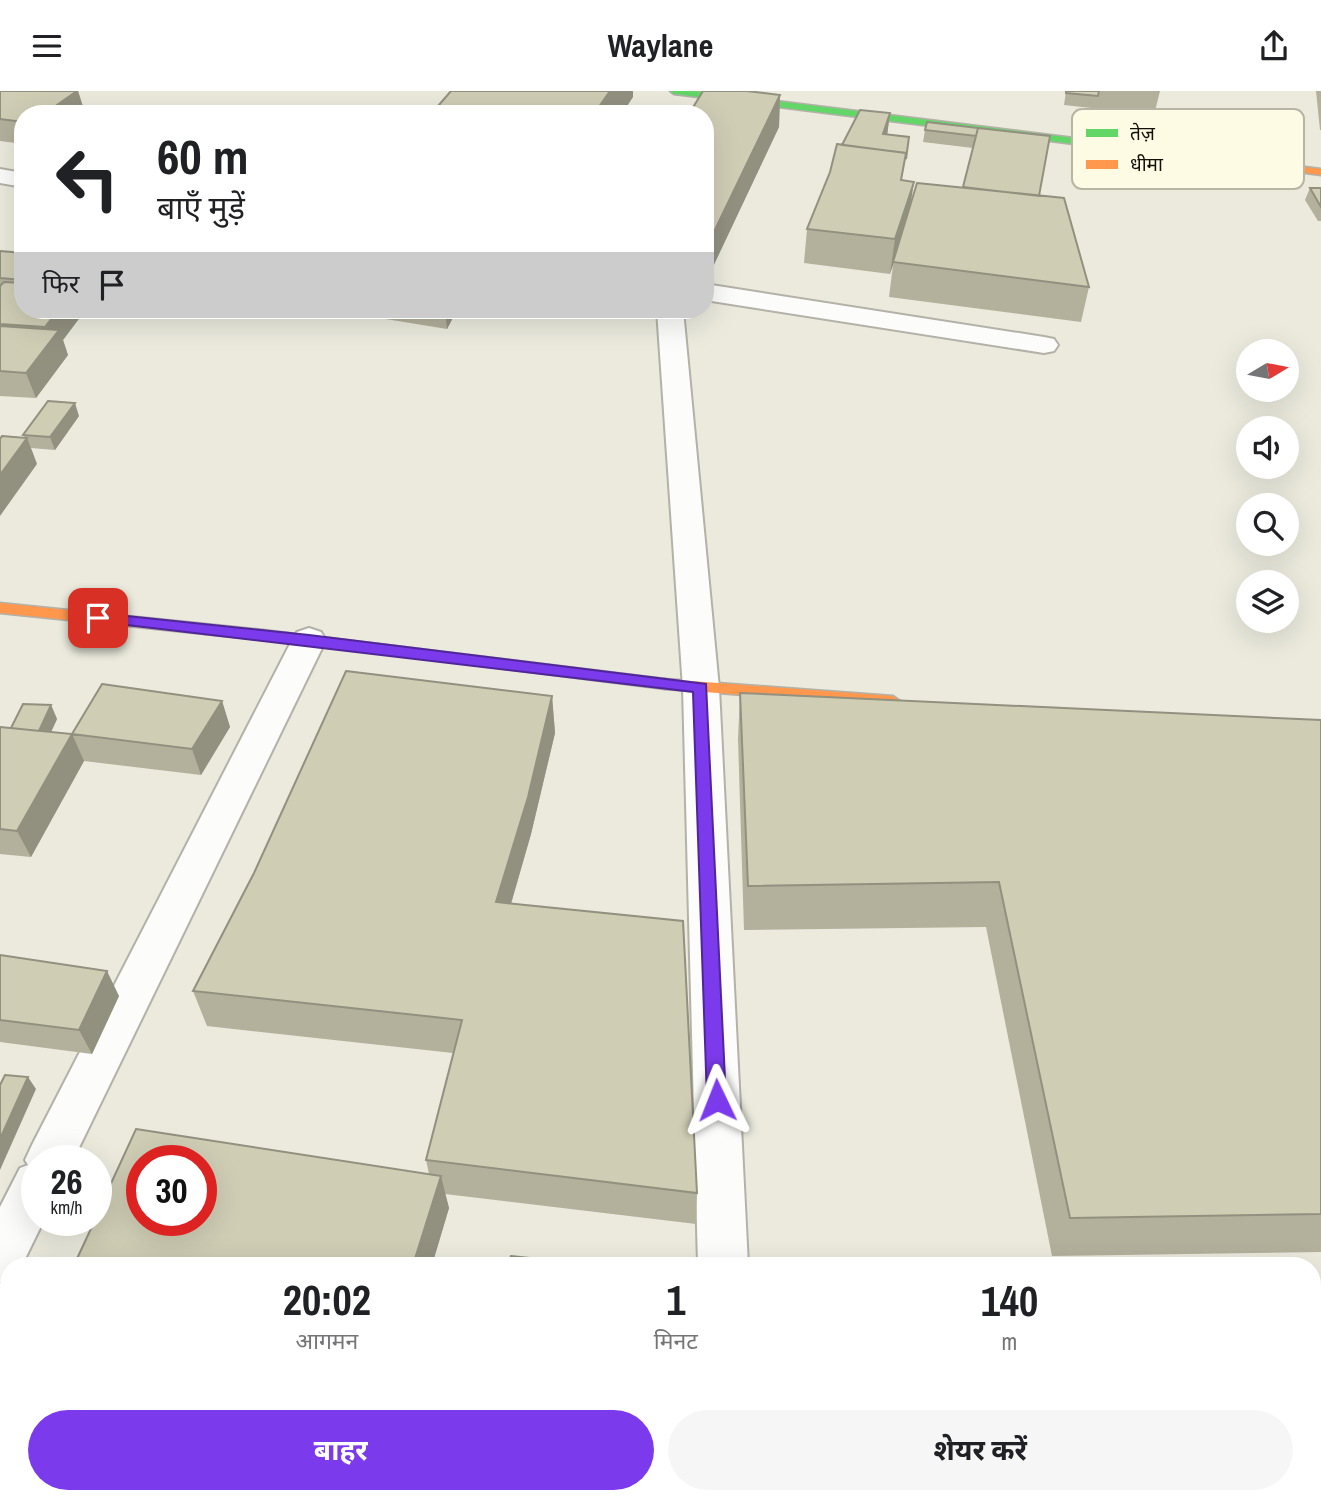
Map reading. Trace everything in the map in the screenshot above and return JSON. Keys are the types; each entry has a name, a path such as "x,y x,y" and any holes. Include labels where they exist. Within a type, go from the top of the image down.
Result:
{"street":[{"path":"674,91 1072,141"},
{"path":"1024,135 1033,117"},
{"path":"714,293 1044,345"},
{"path":"671,319 701,688 723,1257"},
{"path":"0,608 309,640 701,688 908,702"},
{"path":"56,1145 309,640"},
{"path":"1,1257 21,1217"}],"building":[{"path":"0,91 77,91 57,105 14,105 14,121 0,119"},
{"path":"451,91 610,91 600,105 439,105"},
{"path":"703,91 747,91 780,95 714,232 714,105 694,105"},
{"path":"1066,91 1099,91 1098,96"},
{"path":"860,110 890,113 883,134 909,137 906,159 906,153 842,145"},
{"path":"927,122 978,128 976,136 925,130"},
{"path":"978,128 1050,136 1039,196 963,187"},
{"path":"837,144 906,153 901,180 914,182 895,239 807,229 830,172"},
{"path":"917,183 1064,198 1089,287 893,262"},
{"path":"1310,188 1321,188 1321,207"},
{"path":"0,251 14,252 14,279 0,278"},
{"path":"4,282 14,283 14,319 51,319 45,327 0,324 0,286"},
{"path":"0,326 59,330 26,373 0,371"},
{"path":"48,401 75,403 50,437 23,435"},
{"path":"2,436 27,438 0,475 0,439"},
{"path":"346,671 552,696 528,797 496,902 683,921 697,1193 426,1160 462,1020 193,991 254,873"},
{"path":"102,684 222,701 192,749 72,734"},
{"path":"740,693 1321,720 1321,1214 1070,1218 999,882 748,886"},
{"path":"23,704 51,705 39,731 11,728"},
{"path":"0,727 72,734 17,831 0,829"},
{"path":"0,955 107,971 79,1030 0,1020"},
{"path":"5,1075 28,1077 0,1139 0,1085"},
{"path":"136,1129 441,1176 416,1257 78,1257 88,1236 112,1236 112,1181 126,1151 126,1236 217,1236 217,1145 129,1145"}],"traffic: fast":[{"path":"674,91 1072,141"},
{"path":"263,635 665,684"}],"traffic: slow":[{"path":"1304,170 1321,172"},
{"path":"0,608 263,635"},
{"path":"665,684 893,701"}],"route":[{"path":"98,618 309,640 701,688 717,1100"}]}
